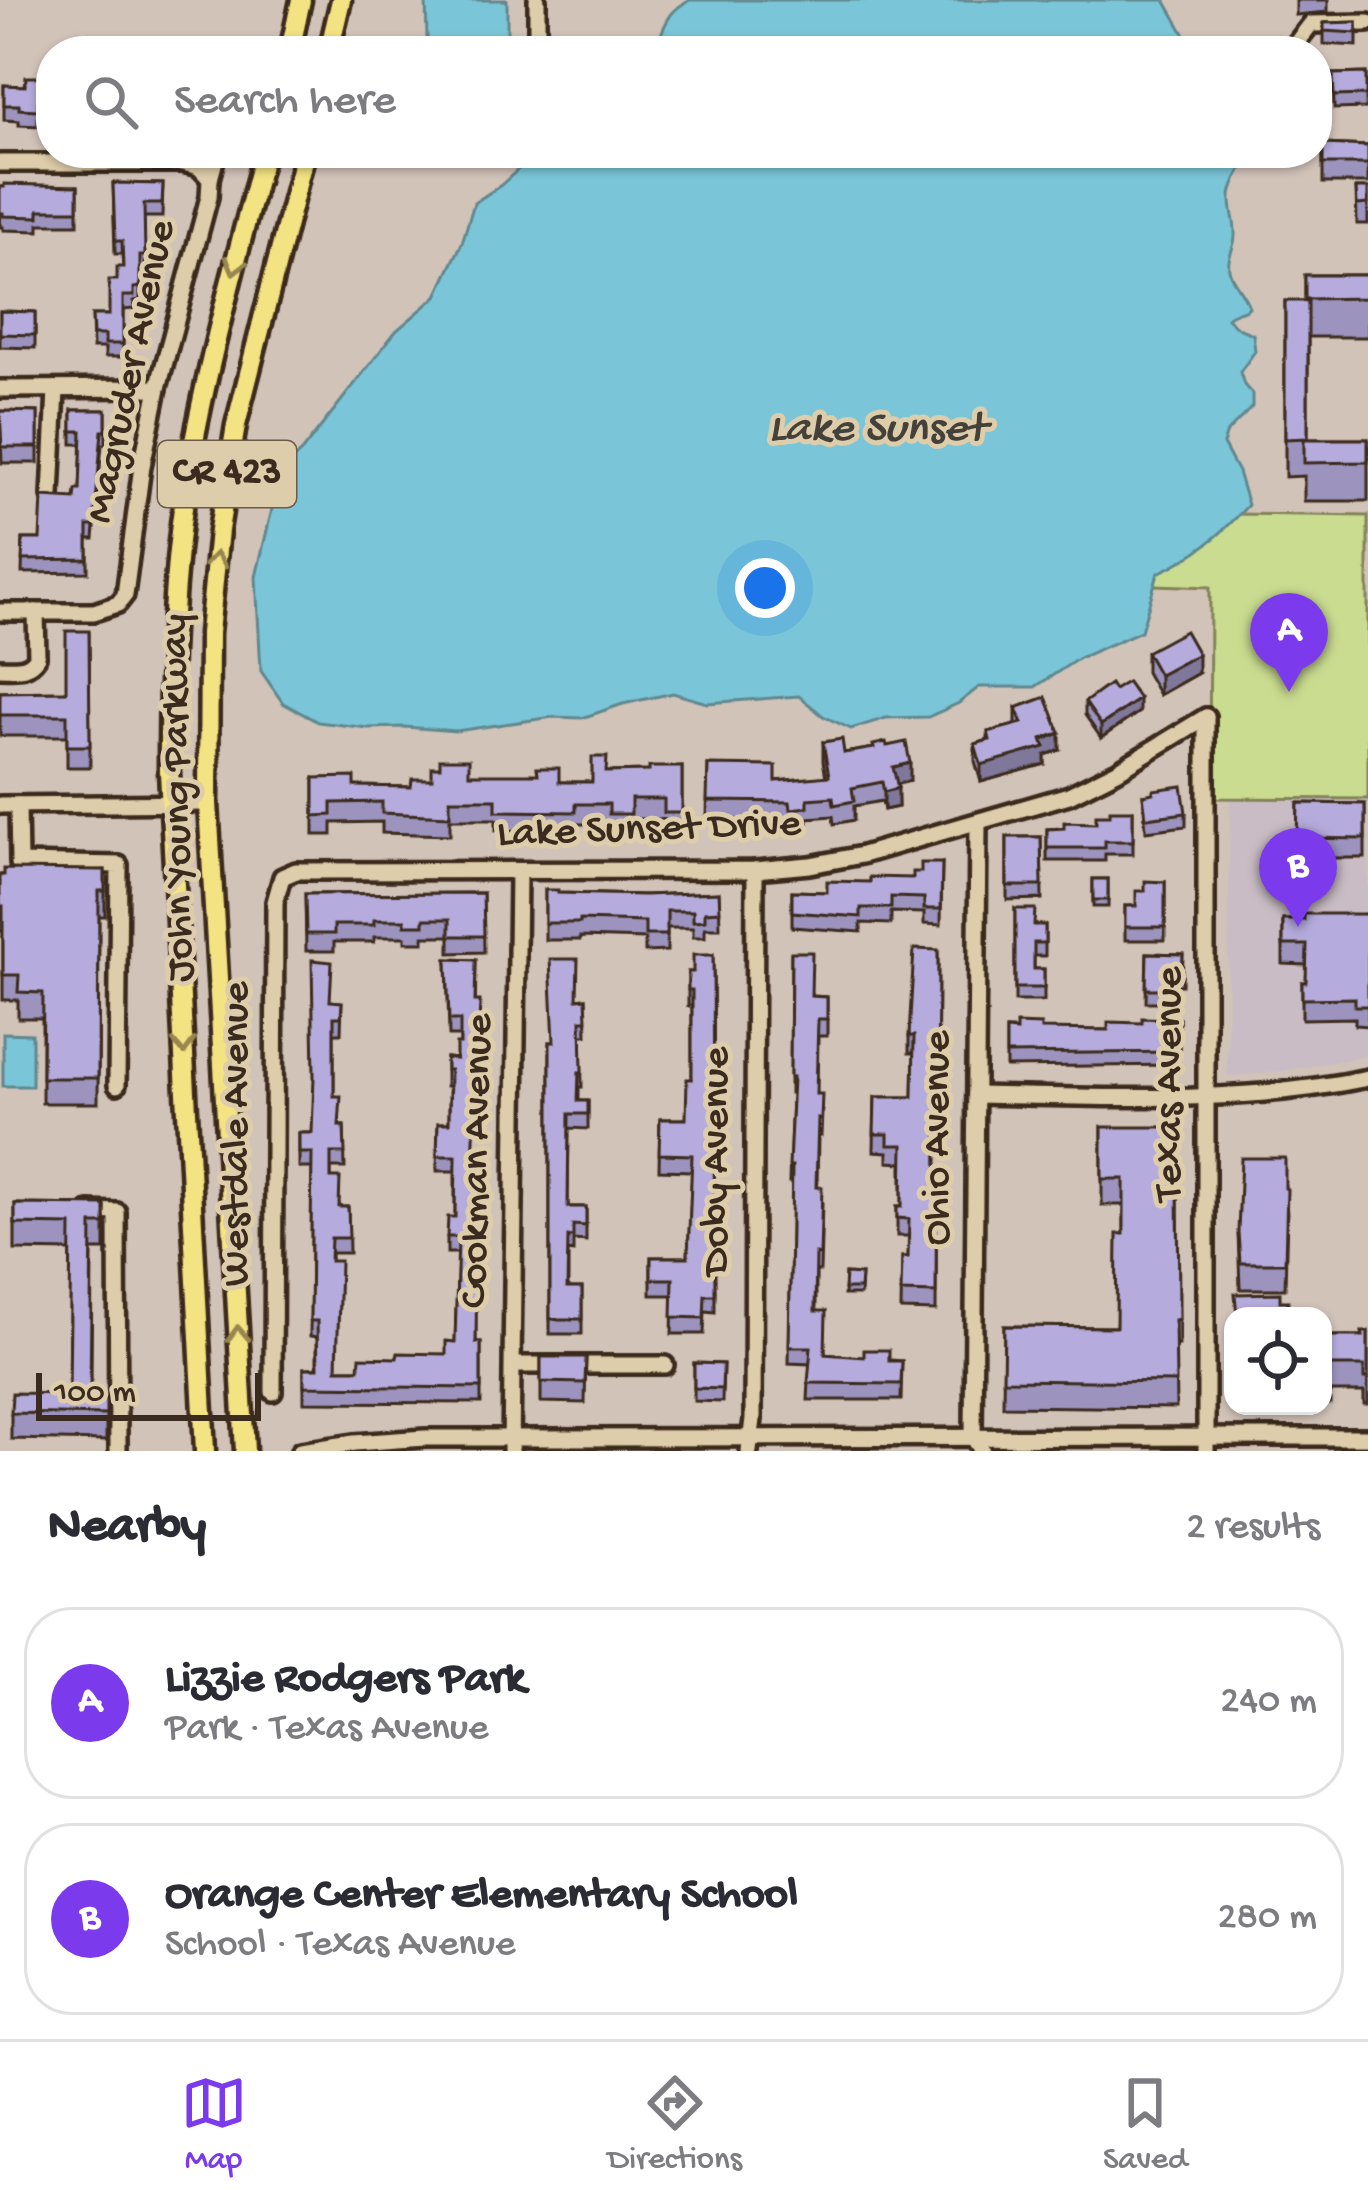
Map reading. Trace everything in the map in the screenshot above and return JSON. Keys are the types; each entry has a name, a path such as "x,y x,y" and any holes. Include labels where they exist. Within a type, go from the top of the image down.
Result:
{"main road":[{"path":"293,36 301,0"},
{"path":"333,36 341,0"},
{"name":"John Young Parkway","path":"205,1451 171,803 172,624 184,502 210,366 261,168"},
{"name":"John Young Parkway","path":"245,1451 208,803 208,653 218,530 246,378 301,168"}],"street":[{"path":"536,0 537,36"},
{"path":"1302,36 1311,24 1368,23"},
{"path":"0,164 36,164"},
{"path":"200,168 210,179"},
{"name":"Magruder Avenue","path":"37,612 94,612 118,604 125,596 136,503 158,388 213,168"},
{"path":"0,389 158,388"},
{"path":"51,496 56,389"},
{"path":"0,612 37,612 34,662 25,668 0,668"},
{"name":"Lake Sunset Drive","path":"282,877 296,871 755,870 810,865 862,855 1069,795 1205,717"},
{"name":"Texas Avenue","path":"1205,717 1205,1443"},
{"path":"117,1084 119,865 19,863 9,805 208,803"},
{"name":"Ohio Avenue","path":"977,823 978,1444"},
{"name":"Doby Avenue","path":"749,1446 753,1419 755,870"},
{"name":"Cookman Avenue","path":"512,1444 518,872"},
{"name":"Westdale Avenue","path":"273,1391 274,902 282,877"},
{"path":"976,1095 1208,1098 1310,1090 1368,1078"},
{"path":"71,1210 117,1212 118,1451"},
{"path":"513,1365 665,1365"},
{"path":"300,1451 386,1440 749,1446 1205,1443 1368,1437"}],"shaded area":[{"path":"1230,798 1368,799 1368,1056 1227,1077"}],"green space":[{"path":"1164,513 1368,516 1368,799 1209,798 1210,587 1099,583"}],"water":[{"path":"426,0 507,0 507,36 427,36"},
{"path":"690,0 1165,0 1185,36 660,36 681,5"},
{"name":"Lake Sunset","path":"520,168 1242,168 1232,191 1235,236 1229,268 1249,307 1227,318 1253,334 1255,351 1240,372 1252,394 1252,407 1227,432 1223,444 1248,505 1207,544 1158,573 1141,631 1079,658 1035,687 979,687 959,703 928,717 886,718 851,729 823,716 799,696 707,703 673,693 582,718 553,717 456,731 318,722 283,703 261,671 256,577 281,471 396,331 437,296 462,243 474,203"},
{"path":"3,1033 32,1034 32,1086 3,1086"}],"building":[{"path":"1357,22 1357,33 1324,31 1324,23"},
{"path":"1366,73 1366,95 1334,96 1333,74"},
{"path":"26,77 36,77 36,110 4,105 4,85 25,86"},
{"path":"1332,144 1368,146 1368,164 1332,164"},
{"path":"113,183 163,184 162,204 144,204 145,256 140,256 140,287 134,288 134,296 123,296 123,344 105,344 105,335 93,335 92,315 109,315 109,280 117,280 117,267 123,267 122,241 115,241"},
{"path":"78,186 78,210 39,210 39,217 3,216 0,187"},
{"path":"1356,188 1368,188 1368,204 1357,205"},
{"path":"1305,275 1368,275 1368,298 1305,299"},
{"path":"1285,301 1308,301 1308,438 1285,439"},
{"path":"0,311 35,312 35,335 0,334"},
{"path":"72,410 106,410 94,526 88,526 88,559 22,560 23,539 40,539 42,497 75,499 80,490 82,431 72,431"},
{"path":"0,411 38,412 38,447 2,447"},
{"path":"1304,439 1368,439 1368,462 1304,463"},
{"path":"66,631 89,631 90,746 67,746 67,715 0,715 0,692 66,691"},
{"path":"1185,631 1198,654 1159,675 1146,652"},
{"path":"1127,682 1139,699 1101,725 1085,702 1110,684 1114,690"},
{"path":"1046,697 1060,733 1042,739 1045,747 981,765 975,744 990,740 988,732 1022,723 1016,708"},
{"path":"842,739 844,753 906,742 910,763 893,767 898,788 884,792 882,782 852,788 854,801 834,805 833,797 808,799 808,807 791,809 790,802 707,801 708,765 776,766 776,781 829,776 823,742"},
{"path":"592,757 607,757 606,772 682,767 682,813 664,813 664,799 631,799 631,814 609,814 609,804 576,804 576,812 496,811 496,799 450,799 450,816 382,813 382,802 332,803 332,815 314,816 314,778 355,777 355,786 411,787 412,779 432,779 432,767 440,767 440,759 469,759 469,774 538,774 537,768 559,768 559,782 592,782"},
{"path":"1182,786 1186,813 1146,818 1143,795"},
{"path":"1298,803 1365,804 1365,839 1297,838"},
{"path":"1110,810 1133,810 1133,841 1105,841 1105,848 1047,848 1047,829 1064,828 1064,822 1096,823 1096,815 1110,815"},
{"path":"1007,837 1041,837 1042,886 1007,886"},
{"path":"921,863 942,863 941,909 924,909 924,898 891,897 891,908 861,908 861,917 792,912 792,891 827,892 827,881 913,878 913,872 921,872"},
{"path":"4,869 105,870 105,891 99,891 98,1078 42,1078 43,993 18,992 19,975 3,975 0,875"},
{"path":"1093,879 1108,879 1108,900 1093,900"},
{"path":"1145,881 1165,882 1165,927 1125,927 1125,906 1136,906 1136,891 1145,891"},
{"path":"545,890 645,895 719,892 720,911 705,912 705,920 693,921 693,911 667,911 667,935 645,935 645,922 545,923"},
{"path":"483,893 484,936 450,936 450,919 424,919 424,925 374,920 374,925 334,925 334,934 306,934 305,894"},
{"path":"1015,909 1035,909 1034,925 1045,925 1045,943 1034,943 1034,969 1044,969 1044,988 1015,988"},
{"path":"1304,914 1368,914 1368,1006 1355,1006 1355,998 1302,999 1307,945 1283,945 1283,920 1304,920"},
{"path":"914,949 938,950 936,1293 901,1292 909,1219 897,1218 897,1206 902,1206 903,1145 888,1145 888,1134 874,1134 875,1097 913,1097 914,1036 909,1036"},
{"path":"791,952 812,952 811,996 827,997 827,1019 818,1019 816,1094 822,1094 816,1187 822,1187 815,1311 826,1311 825,1354 864,1357 864,1350 889,1350 889,1361 902,1361 901,1384 808,1383 811,1347 789,1347"},
{"path":"1147,953 1183,954 1182,972 1173,972 1172,989 1146,989"},
{"path":"693,955 713,955 715,1295 705,1295 704,1318 672,1317 673,1279 651,1279 651,1257 688,1257 692,1155 659,1154 660,1119 686,1119 687,1079 692,1079 688,972 693,972"},
{"path":"447,959 476,960 475,1001 480,1001 473,1163 478,1163 476,1342 481,1342 481,1388 304,1386 304,1368 318,1368 317,1321 310,1321 312,1153 299,1153 299,1133 312,1133 312,960 332,962 330,1001 342,1002 341,1017 334,1017 334,1096 341,1096 339,1126 344,1126 345,1153 331,1153 331,1178 340,1178 339,1207 348,1207 349,1238 331,1238 330,1261 340,1261 337,1369 359,1369 360,1357 446,1354 446,1341 455,1342 458,1237 447,1237 448,1217 455,1217 456,1156 437,1156 438,1123 449,1123 446,1058 456,1059 456,1044 460,1044 460,1020 449,1020"},
{"path":"550,959 578,959 577,999 586,998 578,1101 588,1101 588,1114 569,1114 568,1207 586,1207 586,1226 573,1225 573,1237 568,1237 567,1288 582,1288 582,1319 550,1319 550,1042 554,1042"},
{"path":"1142,1018 1179,1019 1179,1052 1006,1054 1006,1030 1016,1031 1016,1024 1108,1030 1108,1022 1142,1023"},
{"path":"1102,1127 1176,1127 1176,1382 1003,1380 1004,1326 1116,1327 1117,1234 1124,1234 1124,1179 1102,1179"},
{"path":"1241,1158 1285,1158 1285,1263 1240,1263"},
{"path":"15,1204 105,1205 105,1224 92,1224 90,1393 106,1394 106,1415 11,1413 12,1393 69,1394 71,1225 15,1224"},
{"path":"845,1274 861,1275 860,1289 844,1289"},
{"path":"1280,1293 1280,1301 1288,1301 1288,1307 1236,1307 1235,1294"},
{"path":"1368,1332 1368,1378 1364,1378 1364,1366 1332,1366 1332,1336"},
{"path":"541,1357 586,1357 585,1383 541,1382"},
{"path":"694,1363 723,1364 722,1389 694,1388"}],"place":[{"name":"Lizzie Rodgers Park","path":"1289,692"},
{"name":"Orange Center Elementary School","path":"1298,927"}]}
